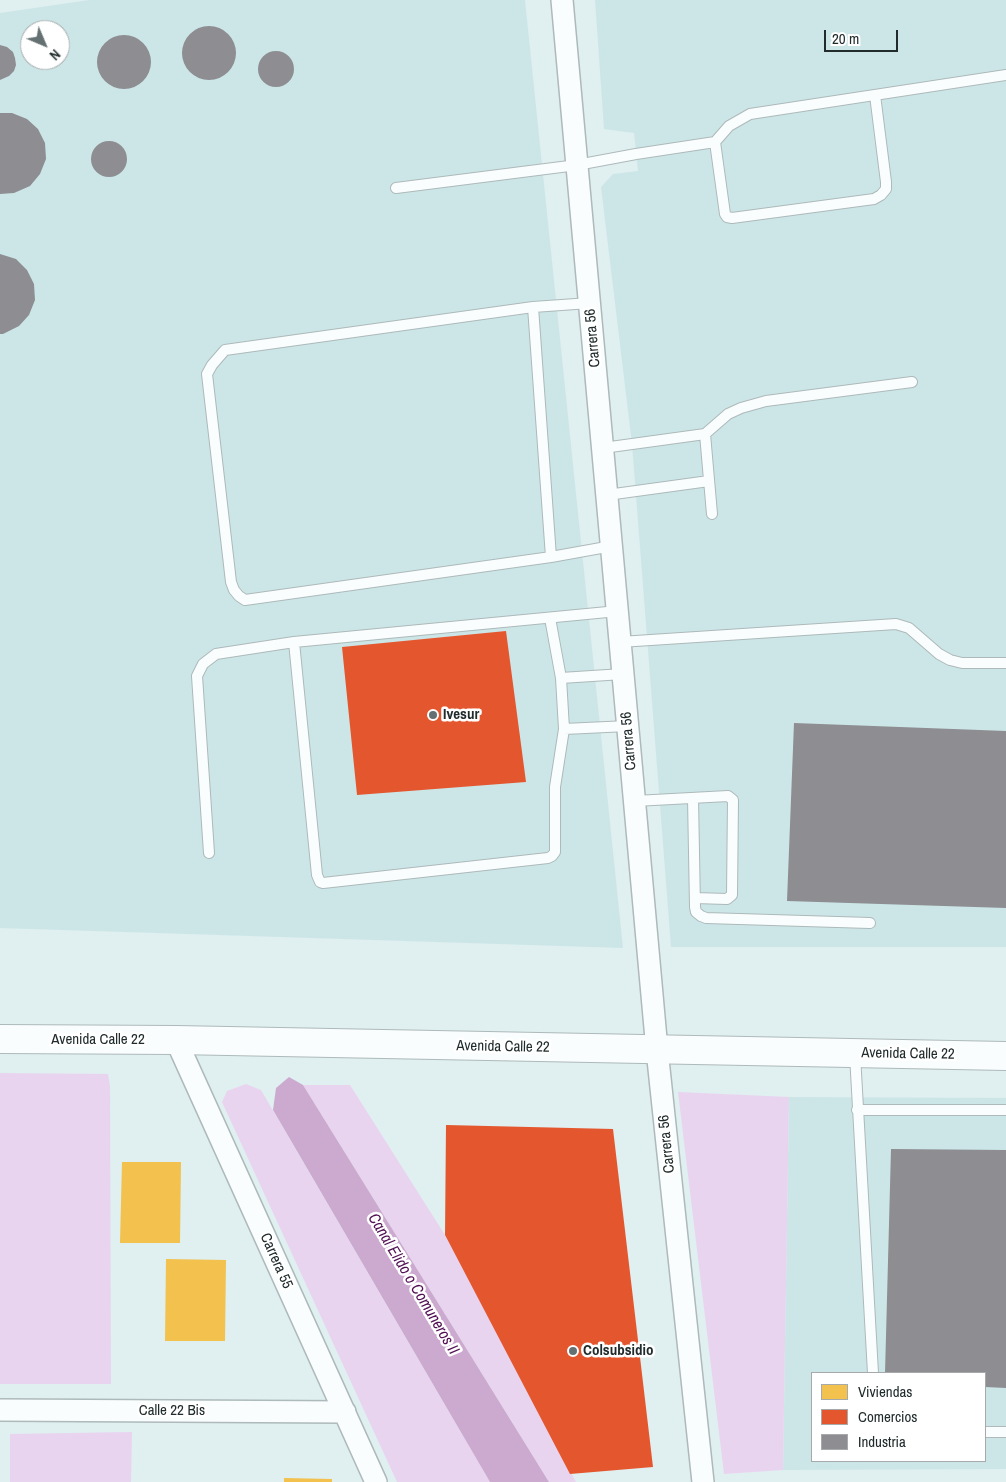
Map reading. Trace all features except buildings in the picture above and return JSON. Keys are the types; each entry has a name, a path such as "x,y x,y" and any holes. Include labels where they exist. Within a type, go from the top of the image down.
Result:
{"street":[{"name":"Carrera 56","path":"562,0 657,1050 703,1482"},
{"name":"Avenida Calle 22","path":"0,1039 176,1040 1006,1056"},
{"name":"Carrera 55","path":"176,1040 376,1482"},
{"name":"Calle 22 Bis","path":"0,1410 344,1412"}],"lane":[{"path":"875,95 886,182 886,189 881,195 874,199 732,218 725,214 716,142 728,126 750,114 1006,75"},
{"path":"396,188 577,165 716,142"},
{"path":"590,303 533,307 225,350 207,374 230,582 234,590 245,600 551,557 612,546"},
{"path":"533,307 551,557"},
{"path":"603,448 704,434 728,414 766,401 912,382"},
{"path":"704,434 712,514"},
{"path":"607,495 709,481"},
{"path":"209,853 197,676 203,664 216,654 294,642 618,611"},
{"path":"294,642 317,875 320,882 323,883 548,858 552,856 555,852 555,786 564,729 561,678 550,618"},
{"path":"620,642 896,624 910,628 939,654 950,660 962,663 1006,664"},
{"path":"561,678 623,674"},
{"path":"564,729 628,726"},
{"path":"635,801 728,796 733,800 732,895 727,899 695,898"},
{"path":"694,798 695,898 696,912 700,916 706,918 870,923"},
{"path":"854,1053 872,1372"},
{"path":"857,1110 1006,1110"},
{"path":"986,1432 1006,1432"}],"shaded area":[{"path":"89,0 525,0 623,948 0,928 0,13"},
{"path":"595,0 1006,0 1006,947 671,947 632,444 601,187 613,174 638,171 634,133 604,129"},
{"path":"0,1073 108,1074 110,1086 111,1384 0,1384"},
{"path":"246,1084 261,1090 490,1482 397,1482 222,1102 227,1091"},
{"path":"303,1085 350,1085 445,1235 576,1482 549,1482"},
{"path":"678,1092 789,1097 783,1470 724,1474"},
{"path":"789,1097 1006,1098 1006,1469 783,1470"},
{"path":"132,1432 131,1482 10,1482 10,1434"}],"water":[{"name":"Canal Elido o Comuneros II","path":"289,1077 303,1085 549,1482 490,1482 273,1110 276,1088"}],"place":[{"name":"Ivesur","path":"433,715"},
{"name":"Colsubsidio","path":"573,1351"}]}
